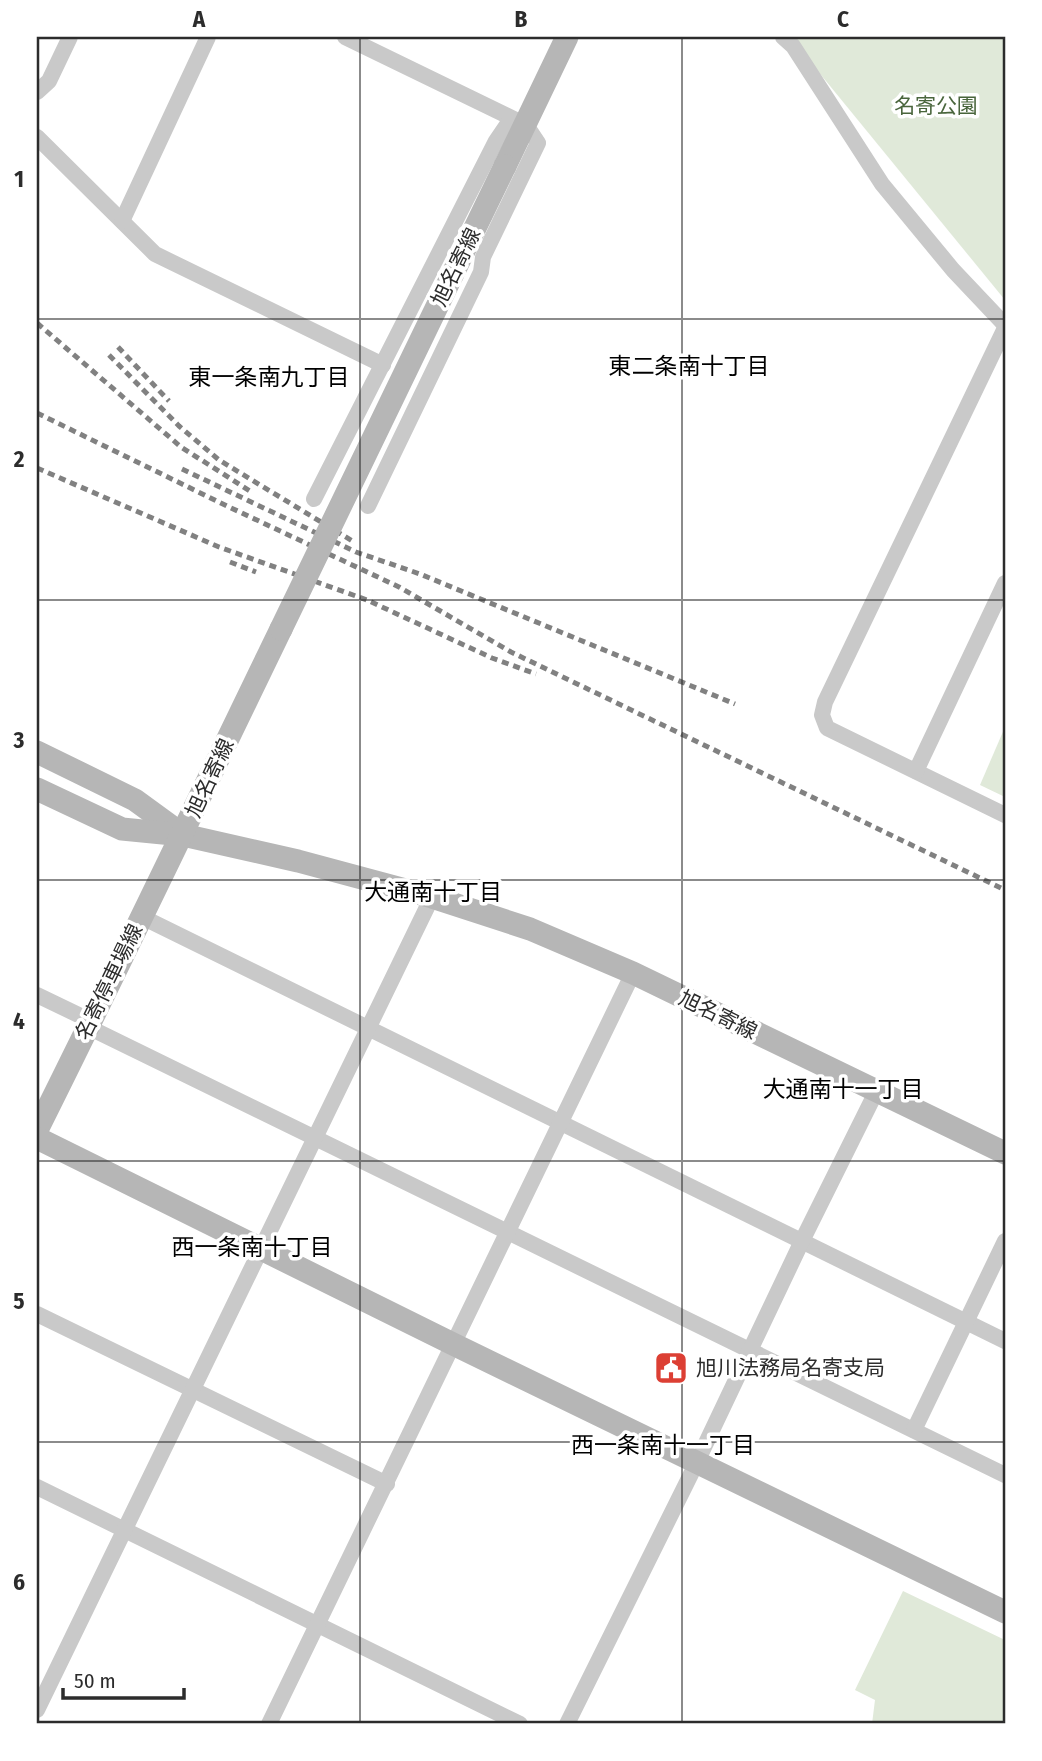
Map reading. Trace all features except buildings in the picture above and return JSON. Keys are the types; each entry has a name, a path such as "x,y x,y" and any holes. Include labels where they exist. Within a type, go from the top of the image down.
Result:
{"main road":[{"name":"旭名寄線","path":"567,37 519,122 505,166 183,835 298,861 432,897 530,929 633,973 1005,1153"},
{"path":"37,752 135,800 183,835"},
{"path":"37,789 122,829 183,835"},
{"name":"名寄停車場線","path":"37,1130 140,916 183,835"},
{"path":"37,1138 1005,1612"}],"street":[{"path":"37,92 49,81 70,37"},
{"path":"122,221 208,37"},
{"path":"345,37 519,122 538,143 483,257 481,272 368,506"},
{"path":"783,37 793,46 882,184 944,260 1005,326 825,702 822,715 827,728 1005,815"},
{"path":"314,499 496,141 519,122"},
{"path":"37,137 155,254 383,365"},
{"path":"916,771 1005,583"},
{"path":"37,1710 432,897"},
{"path":"140,916 1005,1341"},
{"path":"269,1724 633,973"},
{"path":"37,995 89,1024 315,1137 1005,1475"},
{"path":"567,1724 876,1092"},
{"path":"914,1430 1005,1241"},
{"path":"37,1314 387,1484"},
{"path":"37,1487 520,1724"}],"green space":[{"name":"名寄公園","path":"790,37 1005,37 1005,300"},
{"path":"1005,727 1005,797 980,785"},
{"path":"903,1591 1005,1640 1005,1724 872,1724 875,1700 855,1690"}],"railway":[{"path":"37,323 181,447 253,493"},
{"path":"118,347 169,401"},
{"path":"109,355 179,426 219,460 354,542"},
{"path":"37,413 399,587 511,652 1005,890"},
{"path":"37,468 219,547 367,600 492,658 536,674"},
{"path":"182,469 356,552 420,574 735,704"},
{"path":"230,562 256,572"}],"place":[{"name":"旭川法務局名寄支局","path":"671,1368"}],"district":[{"name":"東二条南十丁目","path":"689,366"},
{"name":"東一条南九丁目","path":"269,377"},
{"name":"大通南十丁目","path":"433,892"},
{"name":"大通南十一丁目","path":"843,1089"},
{"name":"西一条南十丁目","path":"252,1247"},
{"name":"西一条南十一丁目","path":"663,1445"}]}
